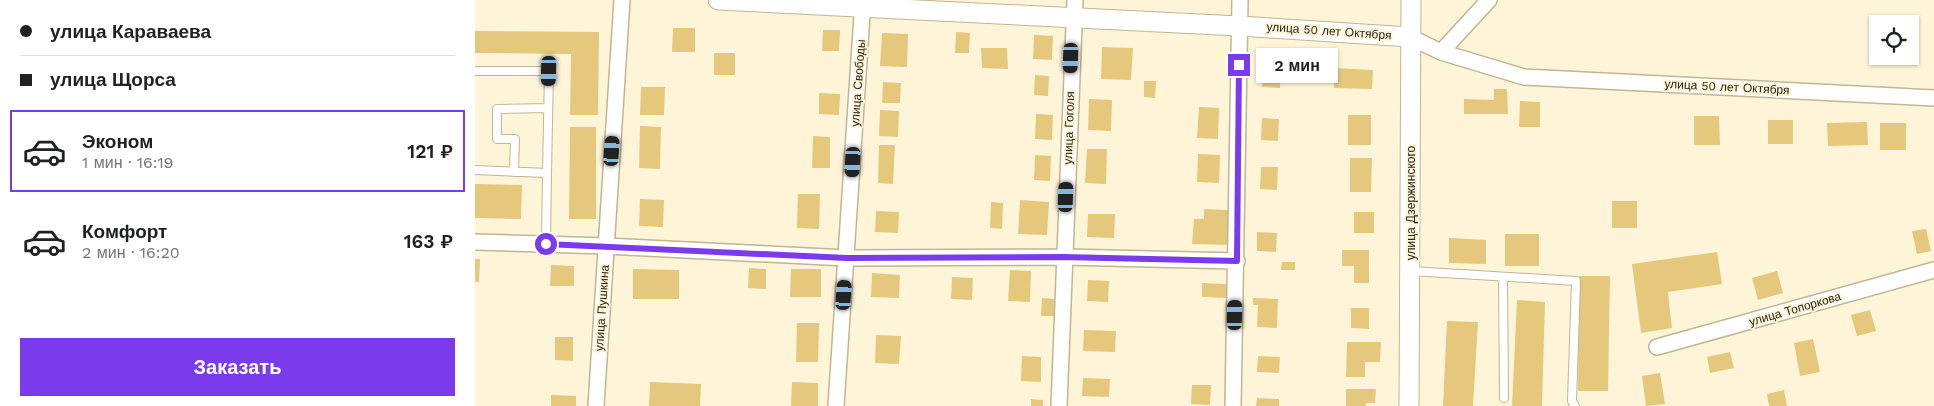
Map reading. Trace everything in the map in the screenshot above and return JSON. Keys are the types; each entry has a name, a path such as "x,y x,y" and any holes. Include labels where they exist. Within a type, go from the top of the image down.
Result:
{"street":[{"name":"улица Пушкина","path":"596,406 622,0"},
{"name":"улица 50 лет Октября","path":"718,0 1074,9 1239,26 1410,37 1441,52 1524,77 1934,98"},
{"path":"1233,406 1241,0"},
{"name":"улица Дзержинского","path":"1409,406 1411,0"},
{"path":"1441,52 1489,0"},
{"name":"улица Свободы","path":"836,406 863,4"},
{"name":"улица Гоголя","path":"1059,406 1063,257 1074,9"},
{"path":"475,242 606,246 847,258 1063,257 1237,261"},
{"name":"улица Топоркова","path":"1657,348 1934,270"}],"lane":[{"path":"475,71 549,71 546,244"},
{"path":"514,172 515,139 497,140 497,109 548,108"},
{"path":"475,170 547,173"},
{"path":"1411,271 1576,281 1572,401 1575,406"},
{"path":"1503,278 1504,398"}],"building":[{"path":"673,28 695,28 695,52 672,52"},
{"path":"823,30 840,30 839,51 822,51"},
{"path":"475,31 599,32 598,115 570,115 571,54 475,53"},
{"path":"956,32 970,33 969,53 955,53"},
{"path":"882,33 908,34 907,67 880,66"},
{"path":"1034,35 1053,36 1052,60 1033,59"},
{"path":"1102,47 1133,48 1131,80 1101,79"},
{"path":"981,48 1007,48 1008,69 982,68"},
{"path":"714,53 735,53 735,75 714,75"},
{"path":"1335,68 1373,70 1372,89 1334,88"},
{"path":"1263,69 1281,70 1280,88 1262,87"},
{"path":"1035,75 1049,76 1048,96 1034,95"},
{"path":"1144,81 1156,81 1155,98 1144,97"},
{"path":"883,82 901,83 900,103 882,103"},
{"path":"641,87 665,87 664,115 640,115"},
{"path":"1494,89 1507,89 1508,114 1464,114 1464,99 1494,100"},
{"path":"819,93 840,94 839,115 819,114"},
{"path":"1089,99 1112,100 1111,131 1088,130"},
{"path":"1520,101 1540,102 1540,127 1519,127"},
{"path":"1199,107 1219,108 1218,139 1197,138"},
{"path":"880,110 899,111 898,137 879,136"},
{"path":"1036,114 1053,115 1052,140 1035,139"},
{"path":"1348,115 1371,115 1371,145 1348,145"},
{"path":"1694,116 1719,116 1720,145 1694,145"},
{"path":"1262,118 1279,119 1278,141 1261,140"},
{"path":"1768,120 1793,120 1793,144 1768,144"},
{"path":"1867,122 1868,145 1828,146 1827,123"},
{"path":"1880,123 1906,123 1906,150 1880,150"},
{"path":"640,126 661,127 660,169 639,168"},
{"path":"570,127 596,127 596,219 569,219"},
{"path":"813,136 830,137 830,168 812,168"},
{"path":"879,145 895,145 893,184 878,183"},
{"path":"1087,149 1107,149 1106,184 1085,183"},
{"path":"1198,154 1220,155 1219,183 1197,182"},
{"path":"1035,155 1051,156 1050,181 1034,180"},
{"path":"1350,158 1372,158 1371,192 1350,192"},
{"path":"1261,167 1278,167 1277,190 1260,189"},
{"path":"475,184 522,185 521,219 475,218"},
{"path":"798,194 820,194 819,229 797,228"},
{"path":"640,199 664,200 663,227 639,226"},
{"path":"1020,200 1049,202 1047,235 1018,234"},
{"path":"1612,201 1637,201 1637,228 1612,228"},
{"path":"991,202 1003,203 1002,229 990,228"},
{"path":"1204,209 1229,210 1228,245 1192,244 1194,219 1204,219"},
{"path":"876,211 899,212 898,233 875,232"},
{"path":"1354,212 1374,212 1374,233 1354,233"},
{"path":"1088,214 1115,214 1114,238 1087,237"},
{"path":"1926,229 1931,251 1917,254 1912,231"},
{"path":"1257,232 1277,233 1276,252 1257,251"},
{"path":"1505,234 1539,234 1539,266 1505,266"},
{"path":"1449,238 1486,240 1486,264 1449,263"},
{"path":"1342,250 1369,250 1369,283 1354,283 1354,266 1342,266"},
{"path":"1717,252 1722,284 1668,292 1672,328 1641,333 1632,264"},
{"path":"475,259 480,259 479,282 475,282"},
{"path":"1282,262 1295,262 1295,270 1281,270"},
{"path":"551,265 574,266 574,286 550,286"},
{"path":"749,268 766,269 766,289 748,288"},
{"path":"633,269 679,270 679,299 633,299"},
{"path":"791,269 821,269 821,297 790,297"},
{"path":"1010,270 1031,271 1030,302 1008,301"},
{"path":"1777,271 1783,293 1758,300 1752,278"},
{"path":"872,273 900,275 899,298 871,297"},
{"path":"1579,276 1610,276 1608,391 1578,391"},
{"path":"952,277 973,278 972,300 951,299"},
{"path":"1088,280 1109,281 1108,302 1087,301"},
{"path":"1202,283 1227,284 1227,298 1202,297"},
{"path":"1042,298 1054,299 1054,316 1041,316"},
{"path":"1253,298 1278,299 1277,328 1257,327 1258,305 1253,305"},
{"path":"1517,300 1545,302 1542,406 1512,406"},
{"path":"1351,308 1369,308 1369,329 1351,328"},
{"path":"1870,310 1876,331 1857,336 1851,315"},
{"path":"1447,321 1478,322 1473,406 1443,406"},
{"path":"797,323 819,323 818,362 796,362"},
{"path":"1084,330 1116,331 1115,352 1083,351"},
{"path":"876,335 901,336 899,364 875,363"},
{"path":"555,337 573,337 573,361 555,360"},
{"path":"1813,339 1820,372 1800,376 1794,343"},
{"path":"1347,342 1381,342 1380,362 1365,362 1365,377 1346,377"},
{"path":"1730,352 1734,368 1710,373 1707,357"},
{"path":"1022,356 1041,357 1041,382 1021,381"},
{"path":"1258,356 1280,357 1279,373 1257,372"},
{"path":"1660,373 1665,404 1646,406 1642,376"},
{"path":"1083,378 1110,379 1109,397 1082,396"},
{"path":"650,382 701,384 700,406 649,406"},
{"path":"792,382 818,383 818,406 791,406"},
{"path":"1192,385 1211,385 1210,405 1191,404"},
{"path":"1346,389 1376,389 1375,403 1366,403 1366,406 1346,406"},
{"path":"1784,390 1787,406 1769,406 1767,394"},
{"path":"551,395 576,396 576,406 551,406"},
{"path":"1257,398 1279,399 1279,406 1256,406"},
{"path":"1031,399 1043,400 1043,406 1031,406"}],"route":[{"path":"546,244 847,258 1063,257 1237,261 1239,65"}]}
